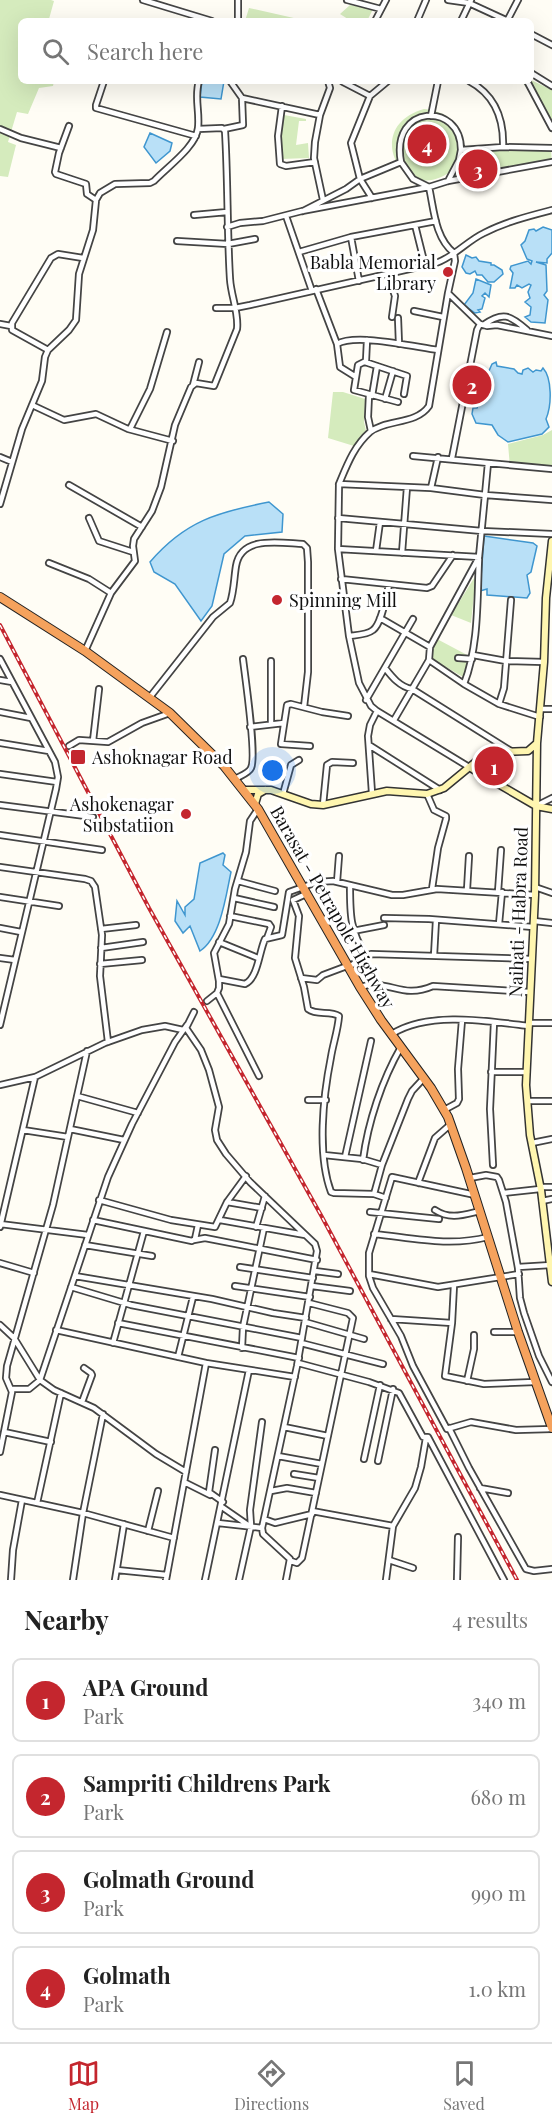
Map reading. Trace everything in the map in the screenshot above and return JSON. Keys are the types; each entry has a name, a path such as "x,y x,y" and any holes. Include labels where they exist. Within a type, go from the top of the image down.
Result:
{"highway":[{"name":"Barasat - Petrapole Highway","path":"0,597 85,651 170,713 213,753 257,807 360,987 424,1078 451,1124 500,1278 552,1429"}],"main road":[{"name":"Naihati - Habra Road","path":"552,541 548,627 537,743 535,895 527,1072 532,1143 552,1282"},
{"path":"245,790 266,790 311,804 323,805 387,791 427,794 440,790 487,756 528,751 537,743"},
{"path":"469,767 536,806 552,809"},
{"path":"257,807 258,794 266,790"}],"street":[{"path":"143,0 202,18"},
{"path":"238,0 238,18"},
{"path":"347,0 381,9"},
{"path":"376,18 386,0"},
{"path":"418,18 426,0"},
{"path":"448,0 470,2 502,18"},
{"path":"509,18 518,0"},
{"path":"462,18 470,2"},
{"path":"534,36 552,45"},
{"path":"534,75 552,86"},
{"path":"103,84 96,108 196,136"},
{"path":"0,504 12,462 42,381 45,357 48,350 76,320 80,274 93,230 96,200 100,193 115,184 154,181 184,152 196,136 198,129 199,84"},
{"path":"198,129 224,129 243,124 242,98 232,84"},
{"path":"323,200 315,162 315,142 329,84"},
{"path":"347,84 370,96"},
{"path":"372,198 360,179 351,143 370,96 384,84"},
{"path":"431,116 437,84"},
{"path":"479,84 497,108 501,119 503,147"},
{"path":"528,84 552,128"},
{"path":"242,98 320,115"},
{"path":"282,106 278,136 280,164 286,166 315,162"},
{"path":"429,187 416,183 401,162 399,146 404,130 415,120 431,116 439,117 454,127 460,138 461,150 448,181"},
{"path":"69,126 55,169 56,174 85,183 87,194 96,200"},
{"path":"0,129 21,138 61,148"},
{"path":"193,385 196,383 214,386 237,330 238,320 231,288 228,244 224,129"},
{"path":"461,150 503,147 552,148"},
{"path":"302,211 346,189 360,179 401,162"},
{"path":"227,227 552,162"},
{"path":"429,187 436,221 446,247 454,253 455,261 443,317 431,398 425,411 371,431 354,450 339,484 338,549 349,636 359,683 366,700 377,711 469,767"},
{"path":"216,308 235,308 446,260 484,233 513,221 552,210"},
{"path":"194,215 226,212"},
{"path":"286,216 314,290 338,344 340,368 356,377"},
{"path":"299,252 351,237 436,221"},
{"path":"415,225 425,265"},
{"path":"351,237 359,281"},
{"path":"177,241 228,244 255,238"},
{"path":"11,326 51,258 58,254 83,258"},
{"path":"388,275 395,296 392,316"},
{"path":"448,293 482,324 552,336"},
{"path":"414,311 443,317"},
{"path":"452,458 477,327 497,317 506,316 530,332"},
{"path":"398,318 399,344"},
{"path":"0,324 11,326"},
{"path":"11,326 12,330 48,350"},
{"path":"130,429 150,389 167,332"},
{"path":"338,344 351,339 438,350"},
{"path":"365,362 367,340"},
{"path":"85,651 111,593 135,561 134,539 152,511 161,487 176,425 193,385 199,362"},
{"path":"398,402 354,390 359,363 365,362 407,376 404,394"},
{"path":"371,431 368,417 377,366"},
{"path":"385,399 393,371"},
{"path":"32,405 64,420 96,414 130,429 173,441"},
{"path":"413,456 552,469"},
{"path":"0,457 12,462"},
{"path":"431,488 438,457"},
{"path":"464,684 472,657 488,463"},
{"path":"339,484 431,488 552,500"},
{"path":"69,485 142,527"},
{"path":"402,553 407,487"},
{"path":"88,518 99,541 134,552"},
{"path":"338,518 482,531 552,534"},
{"path":"376,551 380,522"},
{"path":"150,697 213,616 230,603 236,563 240,553 247,546 257,544 303,544 307,548 308,562 308,672 304,707"},
{"path":"338,549 479,556"},
{"path":"341,579 422,588 432,586 453,555"},
{"path":"394,720 429,660 430,647 479,556"},
{"path":"49,562 89,579 111,593"},
{"path":"349,636 371,632 379,623 389,585"},
{"path":"499,704 503,691 511,600"},
{"path":"380,618 430,647"},
{"path":"366,700 413,619"},
{"path":"458,658 544,662"},
{"path":"0,659 57,770 51,813 0,1023"},
{"path":"235,779 251,768 253,744 243,659"},
{"path":"429,660 499,704 540,717"},
{"path":"271,661 271,724"},
{"path":"385,668 395,680 514,752"},
{"path":"0,680 12,682"},
{"path":"93,741 99,689"},
{"path":"310,746 281,744 287,705 348,716"},
{"path":"541,709 552,709"},
{"path":"372,793 369,730 377,711"},
{"path":"0,712 31,718"},
{"path":"69,746 79,740 108,742 142,723 170,713"},
{"path":"250,727 284,723"},
{"path":"0,743 48,751"},
{"path":"369,744 440,790"},
{"path":"283,794 291,765 299,760"},
{"path":"323,805 327,765 332,762 353,763"},
{"path":"0,774 57,782"},
{"path":"427,794 434,810 446,816 438,848 432,889"},
{"path":"536,806 552,798"},
{"path":"0,805 93,817"},
{"path":"257,807 250,821 244,862 226,931 213,956 219,979 217,993 259,1076"},
{"path":"0,835 102,850"},
{"path":"499,924 501,850"},
{"path":"337,882 339,856"},
{"path":"467,890 469,856"},
{"path":"0,867 91,881 95,887 101,929 100,976 108,1042"},
{"path":"238,881 275,891"},
{"path":"386,1197 374,1194 331,1192 324,1167 326,1100 330,1059 339,1016 334,1013 310,1011 295,958 299,916 293,900 325,881 392,895 432,889 535,895"},
{"path":"350,886 350,918 353,931 366,956"},
{"path":"535,887 552,893"},
{"path":"267,938 282,935 289,892 305,891"},
{"path":"0,897 59,906"},
{"path":"234,898 274,907"},
{"path":"219,979 249,983 271,927 269,924 230,916"},
{"path":"384,918 499,924 552,923"},
{"path":"434,956 436,920"},
{"path":"101,929 136,925"},
{"path":"353,931 384,926"},
{"path":"0,928 21,932"},
{"path":"101,948 143,942"},
{"path":"219,942 258,958"},
{"path":"302,978 317,980 323,975 348,967 366,956 532,959"},
{"path":"0,958 15,960"},
{"path":"100,964 142,960"},
{"path":"360,987 377,984 410,992 426,990 433,986 530,992"},
{"path":"0,989 8,991"},
{"path":"207,1000 217,993"},
{"path":"12,1389 29,1389 39,1380 99,1200 124,1140 194,1012"},
{"path":"392,1034 403,1028 439,1020 552,1023"},
{"path":"444,1110 457,1103 459,1099 458,1069 462,1020"},
{"path":"493,1165 491,1072 494,1022"},
{"path":"187,1025 201,1050 219,1107 215,1130 217,1140 246,1176 315,1244 317,1251 317,1260 313,1278 312,1286 309,1300 305,1320 295,1377 262,1528 263,1534 291,1561 297,1563 301,1561 312,1513 353,1318 351,1314 309,1300 235,1286"},
{"path":"0,1085 35,1077 108,1042 160,1026 183,1030"},
{"path":"345,1157 371,1041"},
{"path":"363,1160 368,1131 393,1060 401,1047"},
{"path":"0,1452 12,1389 6,1375 14,1338 22,1318 47,1229 87,1051"},
{"path":"491,1072 527,1072"},
{"path":"35,1077 0,1225 88,1235"},
{"path":"374,1194 382,1165 408,1099 424,1078"},
{"path":"77,1096 138,1113"},
{"path":"308,1100 326,1100"},
{"path":"528,1101 552,1101"},
{"path":"418,1183 435,1138 451,1124"},
{"path":"70,1129 124,1140"},
{"path":"23,1130 68,1137"},
{"path":"532,1143 552,1139"},
{"path":"324,1155 382,1165"},
{"path":"99,1200 154,1216 215,1227 227,1202 246,1176"},
{"path":"470,1178 496,1176 504,1193 524,1313 539,1356 552,1382"},
{"path":"475,1195 393,1177 369,1253 369,1275 373,1288 404,1341 413,1366 526,1569 534,1571 552,1569"},
{"path":"504,1193 552,1187"},
{"path":"256,1227 265,1196"},
{"path":"542,1201 552,1199"},
{"path":"227,1202 262,1208"},
{"path":"435,1210 455,1217 480,1211"},
{"path":"370,1212 439,1219"},
{"path":"93,1220 194,1240 205,1238 317,1260"},
{"path":"220,1220 305,1235"},
{"path":"194,1240 198,1225"},
{"path":"242,1348 243,1327 264,1228"},
{"path":"113,1343 144,1231"},
{"path":"374,1234 446,1242 466,1242 488,1237"},
{"path":"85,1245 152,1256"},
{"path":"0,1263 34,1273"},
{"path":"518,1267 551,1265"},
{"path":"240,1266 313,1278"},
{"path":"315,1270 338,1274"},
{"path":"369,1275 438,1287 519,1274"},
{"path":"75,1276 248,1307 305,1320 364,1340"},
{"path":"454,1285 445,1376 484,1384 536,1382"},
{"path":"312,1286 350,1291"},
{"path":"70,1287 124,1304 302,1340 383,1364"},
{"path":"178,1358 193,1297"},
{"path":"391,1319 452,1323"},
{"path":"118,1323 298,1360 393,1389 402,1396 423,1437 428,1437 504,1580"},
{"path":"0,1326 14,1338 39,1380 103,1414 156,1454 186,1472"},
{"path":"56,1330 178,1358 295,1377"},
{"path":"494,1332 518,1332"},
{"path":"467,1381 474,1349 474,1335"},
{"path":"117,1570 166,1577 206,1363"},
{"path":"82,1402 92,1376 84,1368"},
{"path":"205,1580 249,1370"},
{"path":"364,1460 380,1385"},
{"path":"378,1461 393,1389"},
{"path":"37,1503 62,1393"},
{"path":"74,1580 83,1513 103,1414"},
{"path":"239,1580 251,1526 251,1500 262,1422"},
{"path":"449,1428 471,1422 516,1430 552,1429"},
{"path":"285,1427 328,1436"},
{"path":"3,1434 51,1442"},
{"path":"386,1580 393,1526 415,1488 426,1438"},
{"path":"210,1495 215,1450"},
{"path":"278,1456 322,1464"},
{"path":"294,1473 319,1478"},
{"path":"184,1482 210,1495 251,1526"},
{"path":"271,1491 287,1488 316,1492"},
{"path":"480,1488 508,1493"},
{"path":"148,1531 158,1491"},
{"path":"0,1495 83,1513 174,1538"},
{"path":"11,1580 13,1550 22,1500"},
{"path":"264,1519 275,1523 312,1513 393,1526"},
{"path":"218,1523 262,1528"},
{"path":"115,1580 123,1524"},
{"path":"457,1580 458,1537"},
{"path":"389,1560 413,1568"},
{"path":"286,1580 291,1561"}],"green space":[{"path":"0,0 51,0 54,1 49,18 18,18 18,84 53,84 53,86 39,88 28,114 17,112 8,142 16,145 8,177 0,176"},
{"path":"350,5 373,9 368,18 346,18 340,14"},
{"path":"249,8 294,18 246,18"},
{"path":"534,81 552,90 552,121 524,84 534,84"},
{"path":"424,109 443,114 455,124 461,139 460,158 466,150 551,150 552,162 451,176 455,168 437,179 420,180 406,173 396,162 392,147 394,132 405,119"},
{"path":"284,115 306,119 306,121 299,121 296,145 308,143 309,158 281,159"},
{"path":"333,392 343,392 365,399 364,422 367,435 354,446 328,438"},
{"path":"552,430 552,468 510,467 508,444 543,435"},
{"path":"476,575 471,623 451,615"},
{"path":"437,639 469,656 463,677 427,656"},
{"path":"505,758 511,763 506,775 491,778 473,769 488,761"}],"water":[{"path":"202,84 224,84 221,99 200,97"},
{"path":"150,133 172,143 170,151 156,163 144,147"},
{"path":"543,227 552,230 552,253 547,263 536,262 546,265 547,291 544,295 548,300 545,323 531,322 525,317 530,315 531,307 525,302 530,298 528,292 531,285 522,288 517,285 515,288 510,288 513,273 511,266 528,261 531,264 532,261 527,259 521,245 529,230 536,231"},
{"path":"466,255 491,263 502,270 503,274 494,282 488,282 475,271 470,274 466,273 462,267"},
{"path":"476,279 491,285 489,297 485,293 482,296 485,298 482,309 475,313 464,305 473,293"},
{"path":"496,362 497,366 514,369 522,374 523,370 528,368 533,372 541,371 543,368 546,372 550,392 546,419 549,427 542,434 508,442 498,435 492,425 476,423 472,414 473,408 477,408 482,392 479,369 488,373 492,364"},
{"path":"269,502 283,514 282,532 245,536 224,554 212,606 201,621 175,584 154,572 150,562 176,537 204,520"},
{"path":"484,536 533,543 537,546 531,572 527,575 530,593 527,598 487,595 487,589 480,591"},
{"path":"223,853 225,855 223,865 231,872 225,903 213,936 200,951 190,926 183,933 175,921 177,901 185,915 185,907 194,899 200,863"}],"railway":[{"path":"0,625 149,908 322,1217 517,1580"}],"place":[{"name":"Golmath","path":"427,144"},
{"name":"Golmath Ground","path":"478,169"},
{"name":"Babla Memorial Library","path":"448,272"},
{"name":"Sampriti Childrens Park","path":"472,385"},
{"name":"Spinning Mill","path":"277,600"},
{"name":"Ashoknagar Road","path":"78,757"},
{"name":"APA Ground","path":"494,766"},
{"name":"Ashokenagar Substatiion","path":"186,814"}]}
